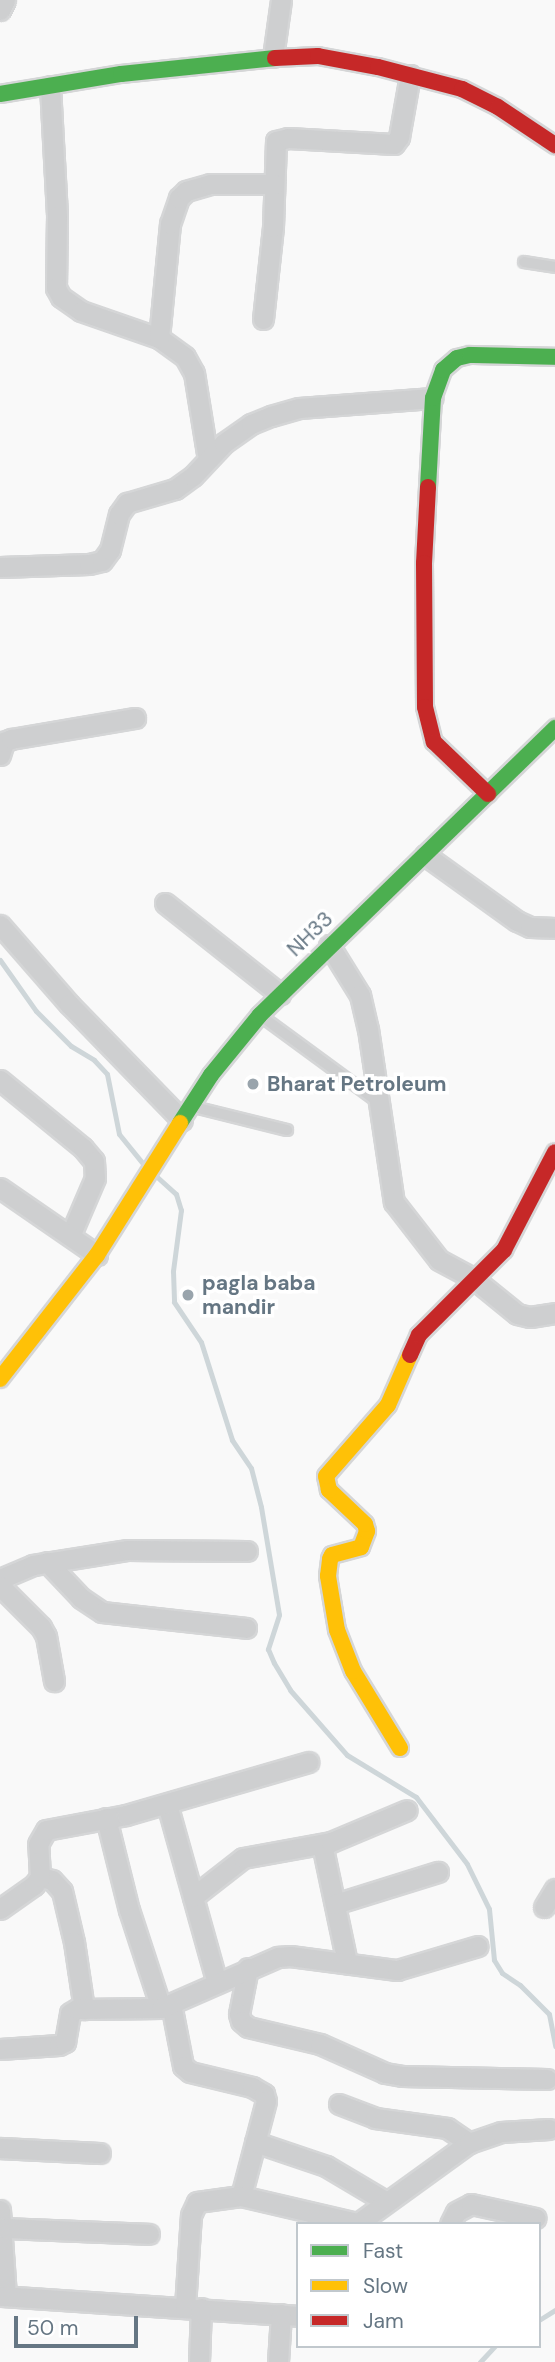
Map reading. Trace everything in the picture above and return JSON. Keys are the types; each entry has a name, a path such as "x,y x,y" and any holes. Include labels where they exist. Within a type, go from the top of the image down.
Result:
{"street":[{"path":"0,10 5,0"},
{"path":"273,57 281,0"},
{"path":"0,94 121,74 273,57 318,56 410,75 479,96 555,145"},
{"path":"263,318 273,227 275,144 279,139 394,144 399,137 410,75"},
{"path":"50,86 57,216 55,288 61,298 81,312 159,338 186,357 194,373 208,459"},
{"path":"159,338 170,224 179,198 186,191 210,184 274,184"},
{"path":"488,794 434,742 425,708 424,563 433,398 443,370 457,358 470,355 555,357"},
{"path":"0,566 89,564 102,561 110,550 119,514 127,503 175,489 251,424 290,411 433,398"},
{"path":"0,755 4,742 11,739 135,718"},
{"name":"NH33","path":"0,1379 97,1255 133,1203 211,1075 260,1015 555,728"},
{"path":"425,855 517,921 530,927 555,928"},
{"path":"165,903 280,994"},
{"path":"0,925 69,1004 186,1113"},
{"path":"329,945 360,995 368,1029 394,1202 439,1260 474,1279 523,1316 555,1313"},
{"path":"0,1080 83,1148 94,1161 94,1178 71,1234"},
{"path":"400,1748 353,1671 337,1630 328,1576 330,1559 332,1555 361,1547 367,1531 365,1524 329,1490 326,1476 388,1405 419,1335 504,1250 555,1152"},
{"path":"0,1188 71,1234 97,1255"},
{"path":"54,1681 46,1636 1,1578 47,1562 128,1550 247,1551"},
{"path":"47,1562 81,1598 102,1612 246,1628"},
{"path":"0,1909 40,1877 41,1835 67,1824 167,1804 308,1762"},
{"path":"167,1804 217,1983"},
{"path":"192,1897 243,1858 322,1844 407,1810"},
{"path":"106,1818 130,1910 166,2006 183,2066 190,2072 252,2087 264,2094 266,2101 241,2196"},
{"path":"322,1844 347,1964"},
{"path":"335,1904 438,1872"},
{"path":"40,1877 52,1880 62,1891 74,1942 84,2009"},
{"path":"544,1907 555,1889"},
{"path":"0,2049 59,2045 65,2042 70,2013 84,2009 166,2006 248,1968 290,1956 397,1970 478,1946"},
{"path":"248,1968 239,2014 241,2021 248,2027 320,2044 394,2075 547,2079"},
{"path":"339,2104 375,2118 447,2129 469,2143"},
{"path":"358,2222 469,2143 501,2132 549,2129"},
{"path":"255,2142 326,2166 385,2202"},
{"path":"0,2148 100,2153"},
{"path":"199,2362 193,2307 193,2207 204,2199 241,2196 353,2222"},
{"path":"451,2222 462,2206 471,2204 536,2217"},
{"path":"149,2234 1,2219 3,2296 290,2315 278,2362"}],"lane":[{"path":"524,262 555,267"},
{"path":"260,1015 378,1102"},
{"path":"186,1113 287,1130"}],"waterway":[{"path":"0,960 36,1011 71,1046 94,1060 107,1074 119,1134 144,1165"},
{"path":"156,1176 176,1194 181,1210 173,1271 174,1302 201,1342 232,1440 251,1468 261,1507 279,1615 268,1649 274,1663 290,1690 347,1755 416,1797 467,1864 489,1909 494,1960 502,1973 520,1985 549,2014 555,2046"},
{"path":"541,2319 555,2310"},
{"path":"480,2362 493,2348"}],"traffic: fast":[{"path":"0,94 121,74 275,58"},
{"path":"428,487 433,398 443,370 457,358 470,355 555,357"},
{"path":"180,1123 211,1075 260,1015 555,728"}],"traffic: slow":[{"path":"0,1379 97,1255 180,1123"},
{"path":"400,1748 353,1671 337,1630 328,1576 330,1559 332,1555 361,1547 367,1531 365,1524 329,1490 326,1476 388,1405 410,1355"}],"traffic: jam":[{"path":"275,58 318,56 378,67 462,89 498,107 555,145"},
{"path":"428,487 424,563 425,707 434,742 488,794"},
{"path":"410,1355 419,1335 504,1250 555,1152"}],"place":[{"name":"Bharat Petroleum","path":"253,1084"},
{"name":"pagla baba mandir","path":"188,1295"}]}
